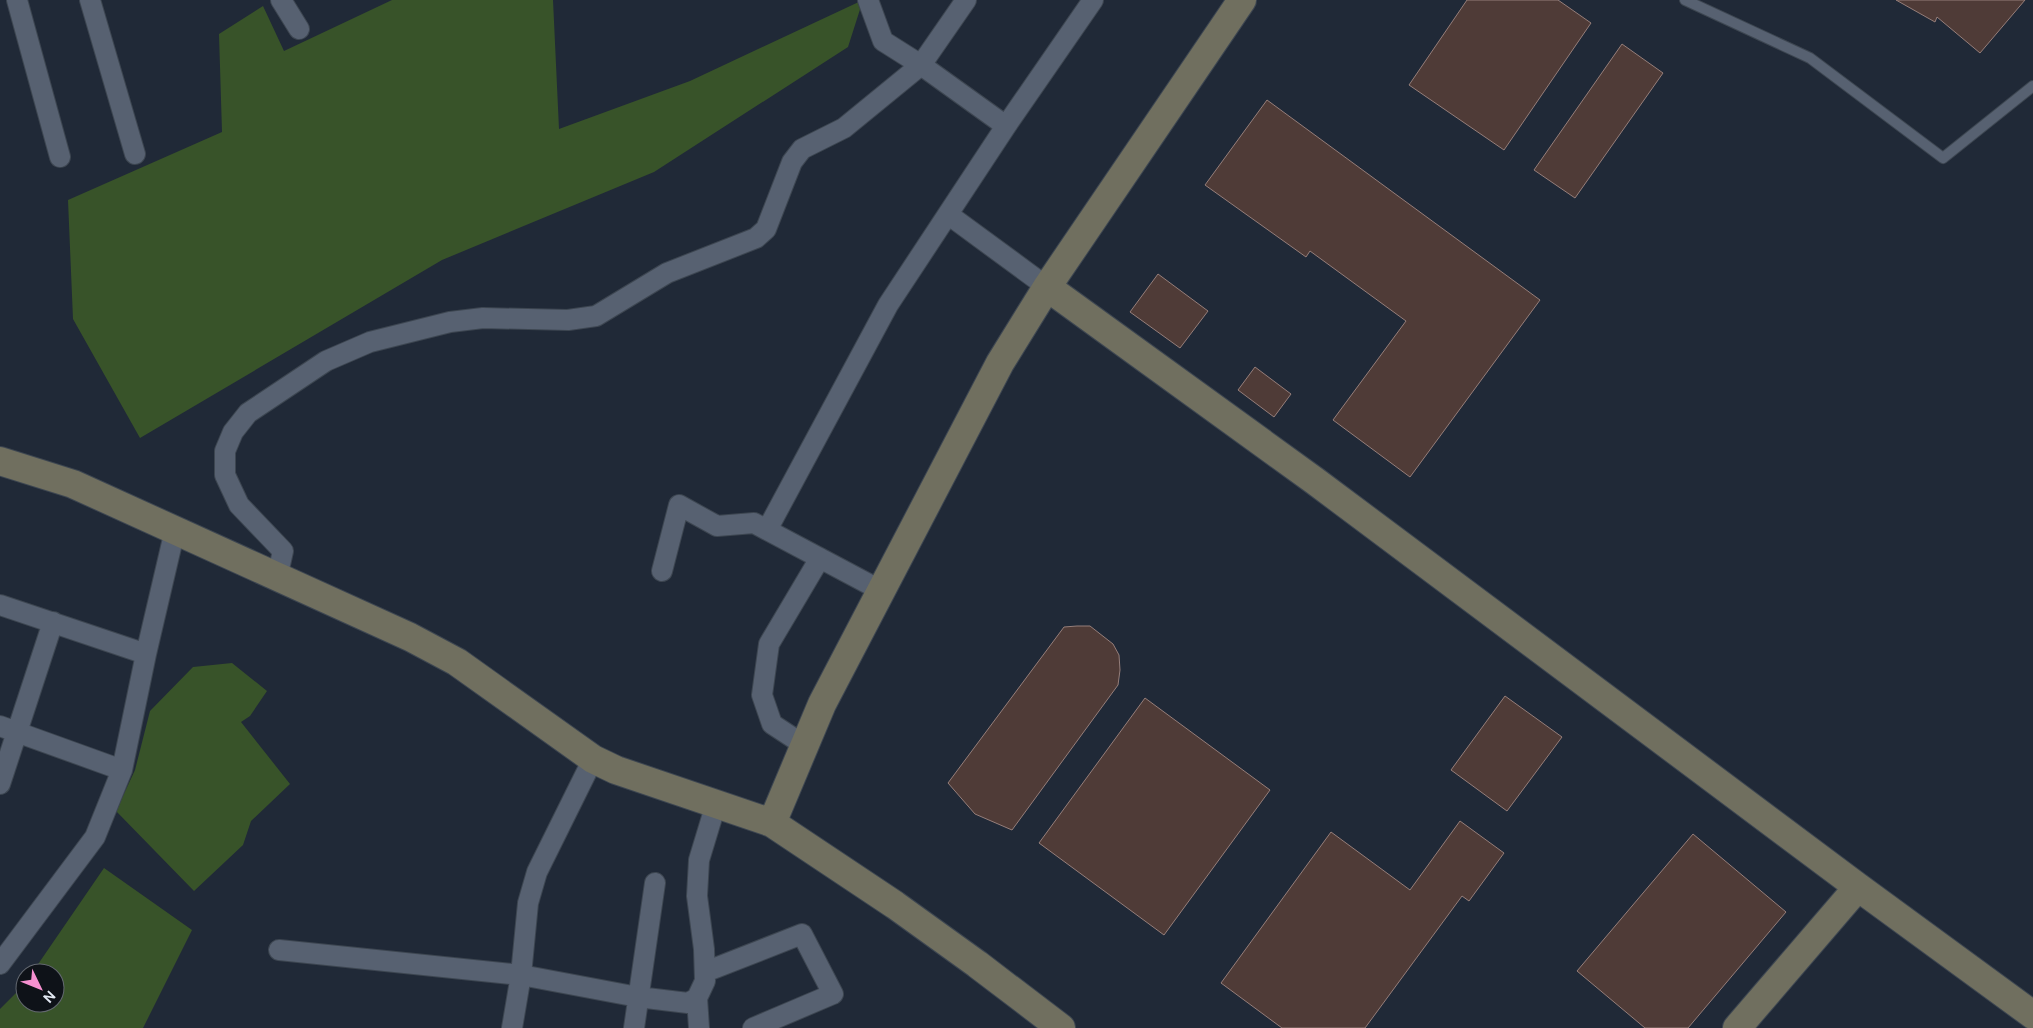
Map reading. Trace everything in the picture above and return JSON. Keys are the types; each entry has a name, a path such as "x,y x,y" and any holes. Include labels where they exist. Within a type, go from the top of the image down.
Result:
{"street":[{"path":"17,0 60,157"},
{"path":"90,0 135,154"},
{"path":"281,0 300,29"},
{"path":"868,0 883,42 921,65 1006,126"},
{"path":"278,578 282,551 239,506 225,476 225,451 233,432 248,413 326,362 370,342 450,322 483,318 568,320 596,316 667,273 756,238 766,229 792,162 802,149 844,128 921,65 966,0"},
{"path":"767,530 888,305 1006,126 1093,0"},
{"path":"772,823 822,704 1000,363 1047,287 1242,0"},
{"path":"949,215 1315,481 1858,887 2033,1015"},
{"path":"0,461 73,484 410,636 457,662 593,759 616,770 772,823 895,905 1061,1028"},
{"path":"662,571 679,505 717,526 754,523 880,590"},
{"path":"0,964 95,837 122,770 146,654 176,530"},
{"path":"804,745 772,724 762,695 769,644 820,558"},
{"path":"0,605 146,654"},
{"path":"0,784 8,729 53,622"},
{"path":"8,729 122,770"},
{"path":"512,1028 521,975 528,903 537,872 593,759"},
{"path":"699,1028 697,998 705,981 705,972 704,949 696,896 698,860 716,804"},
{"path":"634,1028 655,883"},
{"path":"1738,1028 1858,887"},
{"path":"705,972 802,934 833,994 757,1027"},
{"path":"279,950 521,975 638,997 688,1002 697,998"}],"lane":[{"path":"1685,0 1810,58 1943,158 2033,86"}],"green space":[{"path":"392,0 553,0 559,129 690,81 863,0 848,47 654,172 442,260 140,438 73,319 68,200 222,132 219,34 263,6 284,51"},
{"path":"232,663 267,691 250,716 241,722 290,784 251,821 243,845 194,891 116,811 135,770 150,711 193,667"},
{"path":"104,868 192,930 143,1028 0,1028 0,1009 15,994 15,1013 65,1013 65,963 39,963"}],"building":[{"path":"1467,0 1558,0 1591,23 1504,150 1409,85"},
{"path":"1896,0 2025,0 1980,53 1937,17 1935,22"},
{"path":"1622,44 1663,73 1575,198 1534,170"},
{"path":"1267,100 1540,300 1410,477 1333,420 1406,321 1310,251 1306,257 1205,185"},
{"path":"1158,274 1208,311 1180,348 1130,312"},
{"path":"1255,367 1291,394 1274,417 1238,390"},
{"path":"1090,626 1113,644 1119,655 1118,685 1012,830 975,814 948,783 1064,627"},
{"path":"1505,696 1562,737 1507,811 1451,770"},
{"path":"1145,698 1270,790 1164,935 1039,843"},
{"path":"1460,821 1504,853 1469,901 1462,896 1365,1028 1282,1028 1221,983 1331,832 1410,890"},
{"path":"1693,834 1786,912 1688,1028 1645,1028 1577,971"}]}
